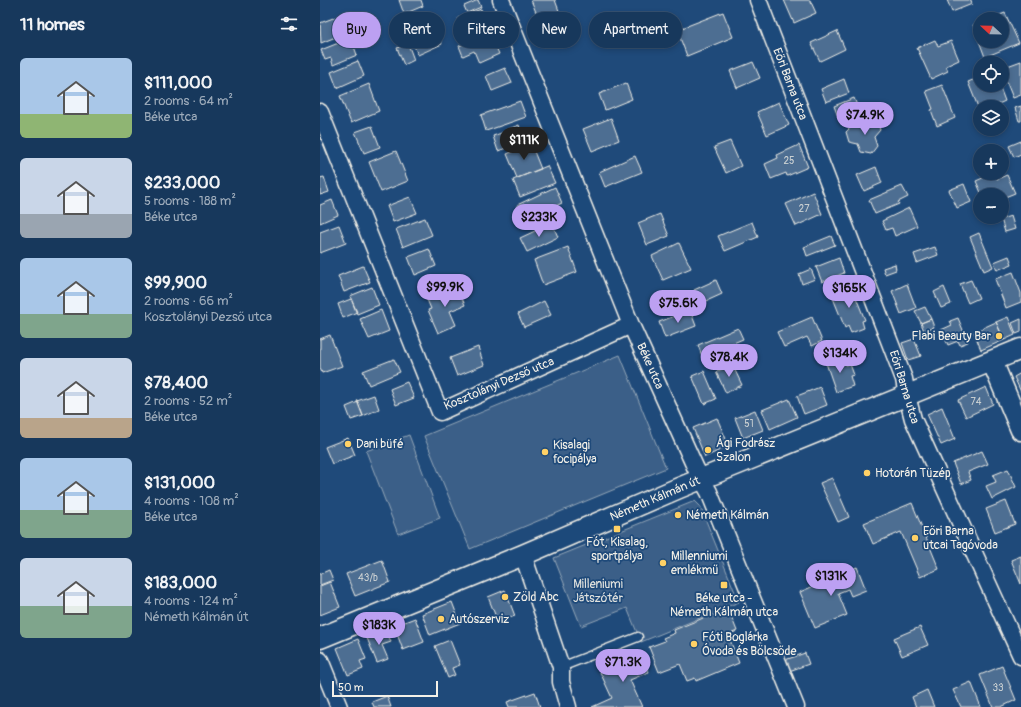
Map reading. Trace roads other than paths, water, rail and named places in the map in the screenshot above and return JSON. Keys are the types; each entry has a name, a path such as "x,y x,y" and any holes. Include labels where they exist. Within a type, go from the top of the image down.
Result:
{"street":[{"name":"Béke utca","path":"501,0 631,325 696,469 709,492 796,707"},
{"name":"Eőri Barna utca","path":"758,0 904,379 913,419 1021,656"},
{"name":"Kosztolányi Dezső utca","path":"320,112 440,412 631,325"},
{"name":"Németh Kálmán út","path":"320,638 523,555 702,479 1021,349"},
{"path":"992,361 1021,430"},
{"path":"523,555 561,667 561,682 568,707"},
{"path":"320,660 339,707"}],"lane":[{"path":"561,667 638,637"}],"place":[{"name":"Flabi Beauty Bar","path":"999,336"},
{"name":"Dani büfé","path":"348,444"},
{"name":"Ági Fodrász Szalon","path":"708,450"},
{"name":"Kisalagi focipálya","path":"545,452"},
{"name":"Hotorán Tüzép","path":"867,473"},
{"name":"Németh Kálmán","path":"678,515"},
{"name":"Fót, Kisalag, sportpálya","path":"617,529"},
{"name":"Eőri Barna utcai Tagóvoda","path":"915,538"},
{"name":"Millenniumi emlékmű","path":"663,563"},
{"name":"Béke utca - Németh Kálmán utca","path":"724,585"},
{"name":"Zöld Abc","path":"505,597"},
{"name":"Autószerviz","path":"441,619"},
{"name":"Fóti Boglárka Óvoda és Bölcsőde","path":"694,644"}],"park label":[{"name":"Milleniumi Játszótér","path":"598,591"}]}
